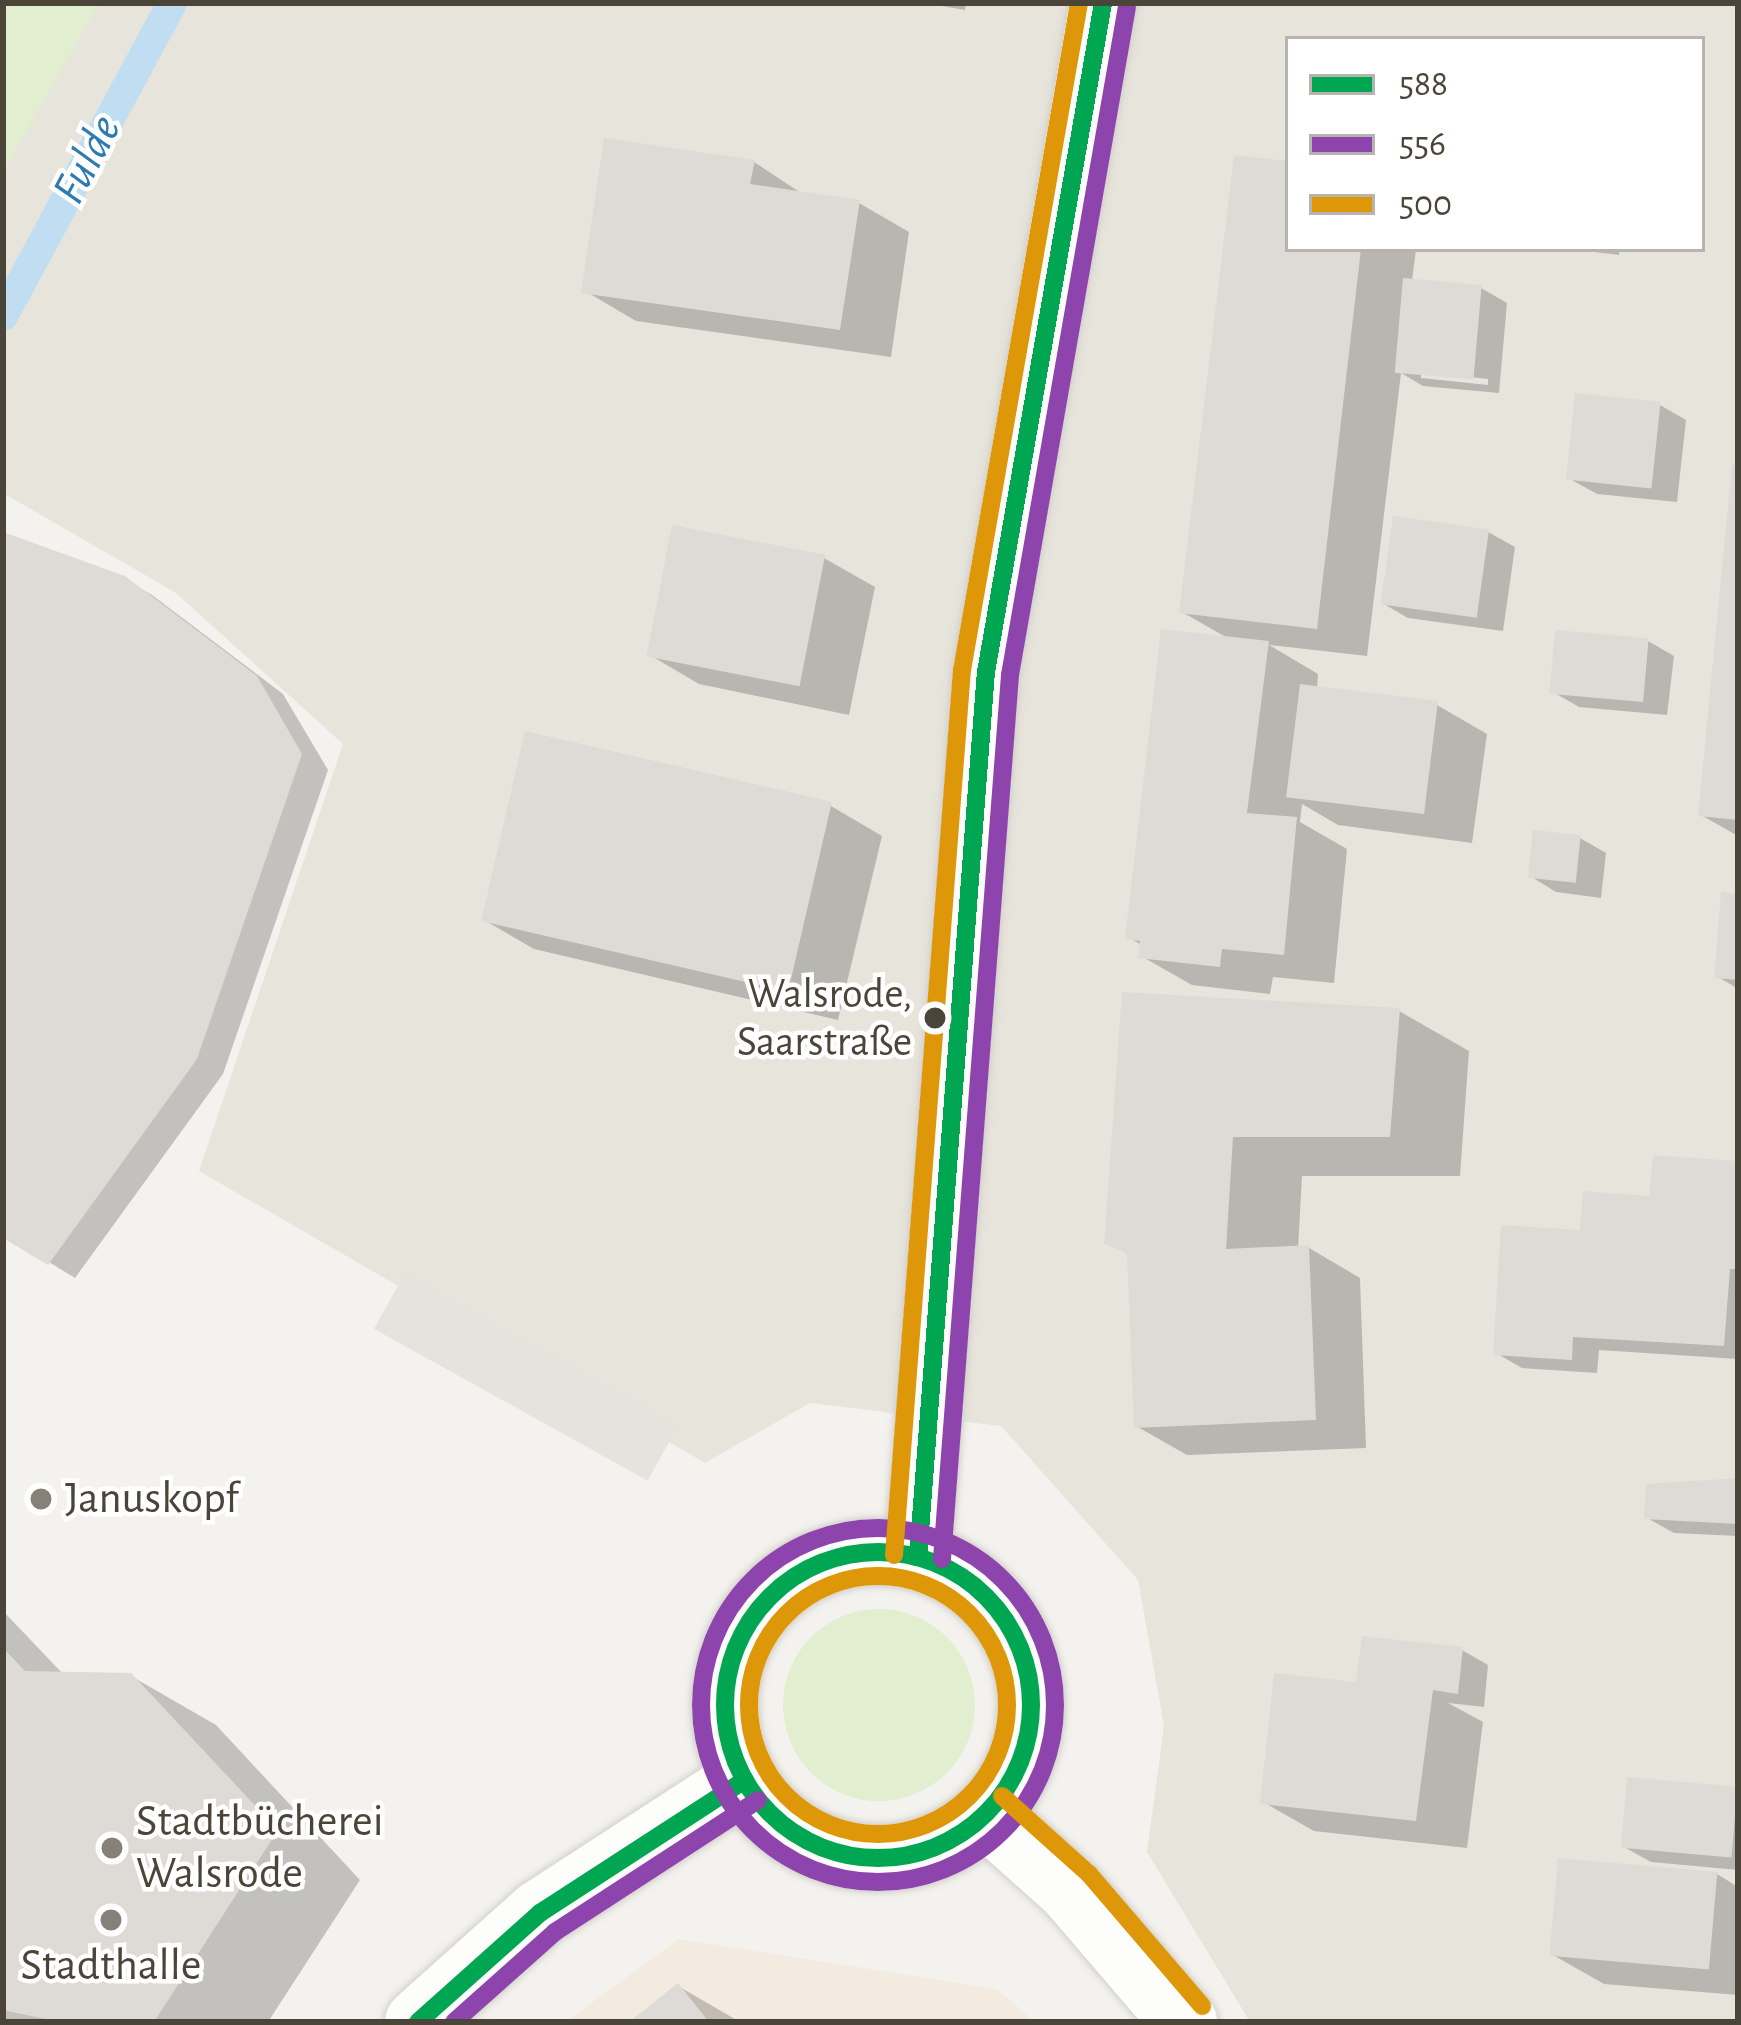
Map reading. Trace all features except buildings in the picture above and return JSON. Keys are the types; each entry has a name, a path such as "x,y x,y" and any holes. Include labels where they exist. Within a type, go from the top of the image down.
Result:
{"street":[{"path":"918,1557 986,672 1103,3"},
{"path":"877,1551 918,1557 968,1580 991,1600 1024,1656 1032,1688 1025,1751 986,1814 943,1845 912,1856 849,1857 790,1831 765,1810 745,1780 726,1723 725,1691 744,1630 763,1604 801,1574 845,1555 877,1551"},
{"path":"418,2022 540,1913 745,1780"},
{"path":"986,1814 1071,1890 1184,2022"}],"shaded area":[{"path":"3,3 1738,3 1738,2022 1250,2022 1147,1852 1164,1726 1138,1580 1001,1426 810,1403 705,1463 199,1171 343,744 176,593 3,493"},
{"path":"405,1273 679,1425 648,1481 374,1329"},
{"path":"679,1939 997,1989 1035,2022 565,2022"}],"green space":[{"path":"3,3 99,3 3,173"},
{"path":"879,1609 916,1616 947,1637 968,1668 975,1705 968,1742 947,1773 916,1794 879,1801 842,1794 811,1773 790,1742 783,1705 790,1668 811,1637 842,1616"}],"waterway":[{"name":"Fulde","path":"3,316 172,3"}],"transit line":[{"name":"500","path":"894,1555 962,670 1079,3"},
{"name":"588","path":"918,1557 986,672 1103,3"},
{"name":"556","path":"942,1559 1010,675 1127,7"},
{"name":"556","path":"878,1528 913,1531 946,1541 1003,1580 1042,1637 1052,1670 1055,1705 1052,1740 1042,1773 1003,1830 946,1869 913,1879 878,1882 843,1879 810,1869 753,1830 714,1773 704,1740 701,1705 704,1670 714,1637 753,1580 810,1541 843,1531 878,1528"},
{"name":"588","path":"878,1552 937,1563 986,1597 1020,1646 1031,1705 1020,1764 986,1813 937,1847 878,1858 819,1847 770,1813 736,1764 725,1705 736,1646 770,1597 819,1563 878,1552"},
{"name":"500","path":"878,1576 927,1586 969,1614 997,1656 1007,1705 997,1754 969,1796 927,1824 878,1834 829,1824 787,1796 759,1754 749,1705 759,1656 787,1614 829,1586 878,1576"},
{"name":"588","path":"418,2022 540,1913 745,1780"},
{"name":"500","path":"1002,1796 1089,1874 1202,2006"},
{"name":"556","path":"454,2022 555,1932 758,1800"}],"place":[{"name":"Walsrode, Saarstraße","path":"935,1018"},
{"name":"Januskopf","path":"41,1499"},
{"name":"Stadtbücherei Walsrode","path":"112,1848"},
{"name":"Stadthalle","path":"111,1920"}]}
